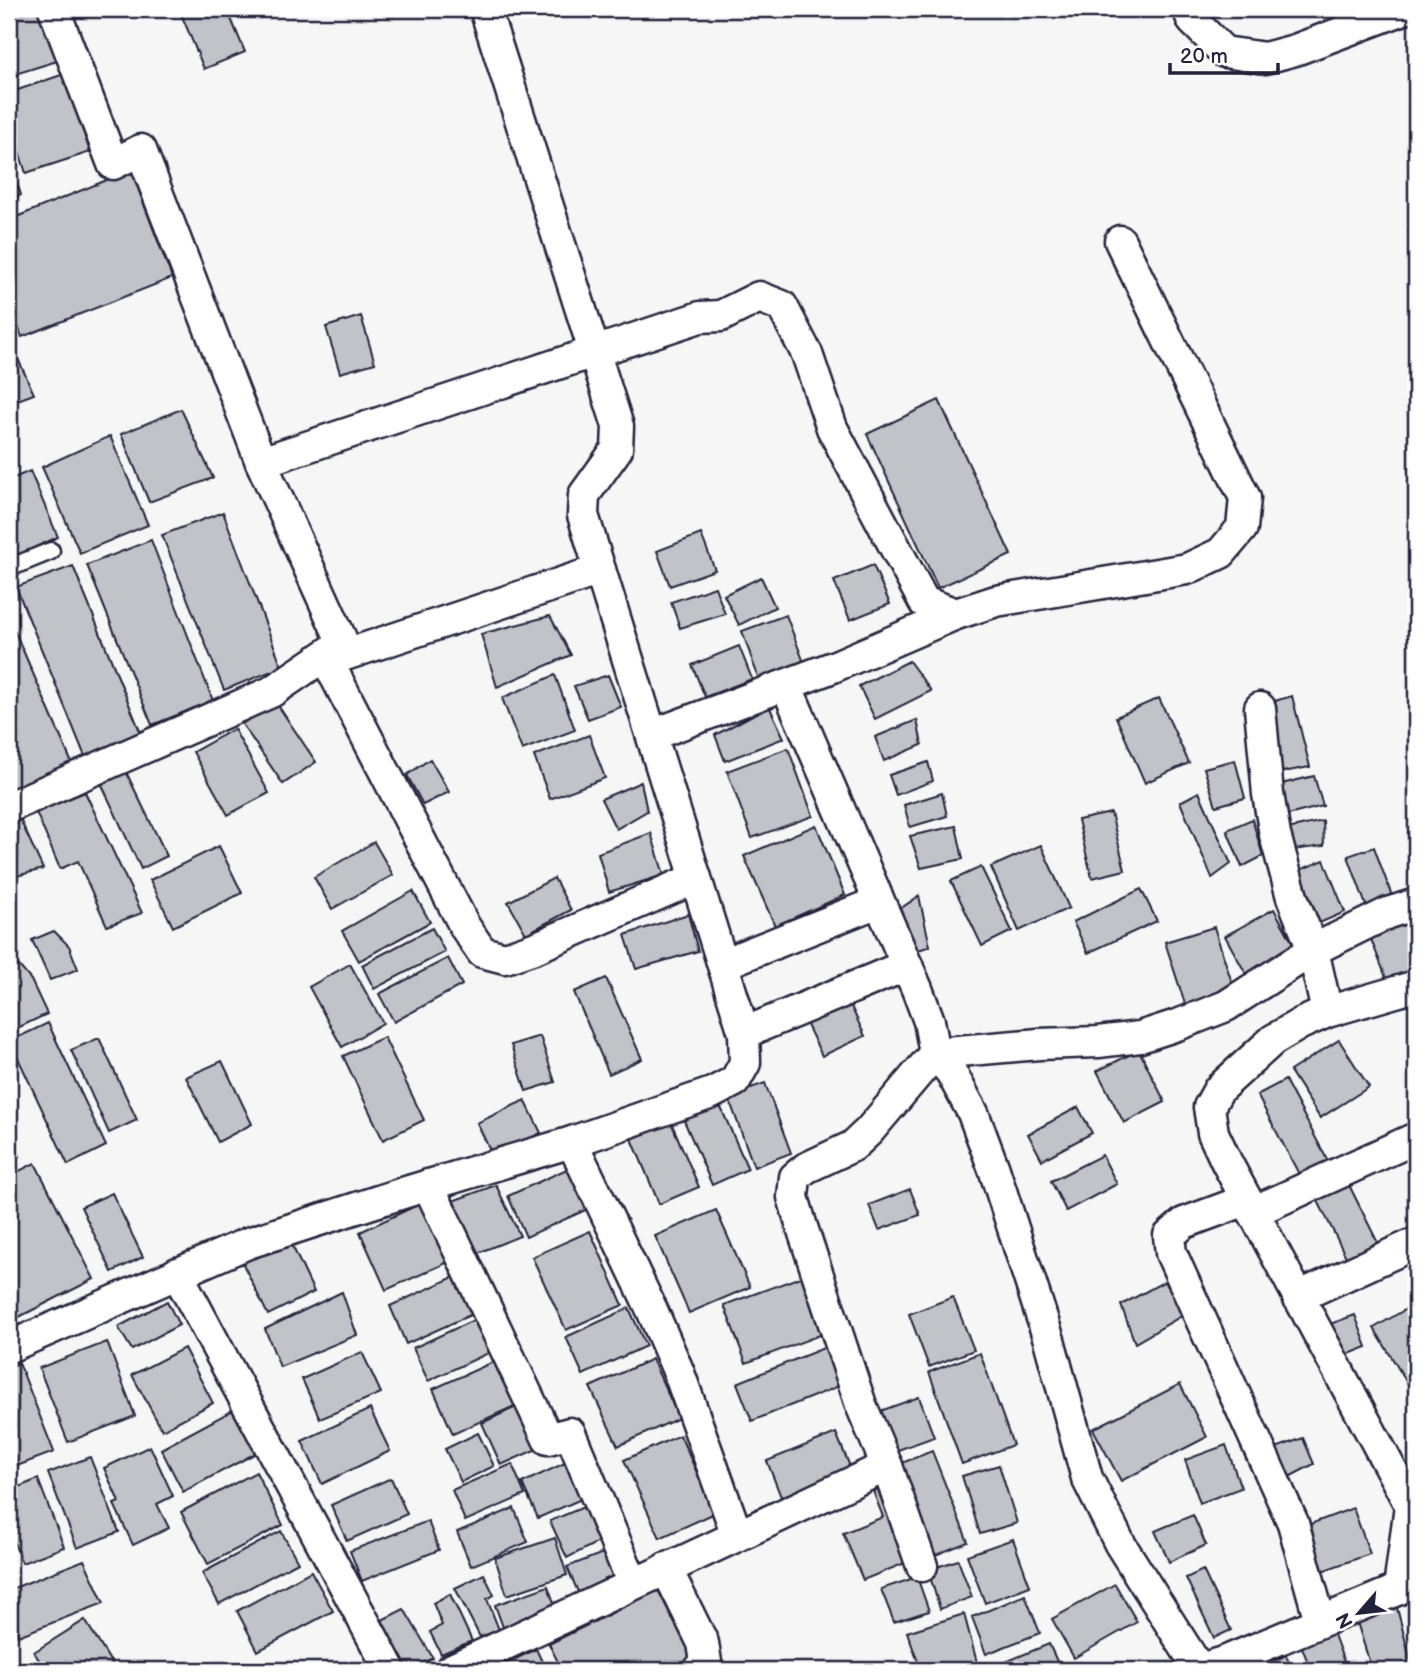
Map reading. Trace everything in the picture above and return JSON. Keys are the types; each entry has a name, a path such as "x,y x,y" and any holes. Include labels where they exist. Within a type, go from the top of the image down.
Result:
{"street":[{"path":"9,807 271,692 316,665 343,643 261,462 141,150 113,164 54,9"},
{"path":"9,1347 248,1243 572,1142 712,1093 735,1081 745,1063 744,1033 583,515 584,495 617,449 618,426 485,9"},
{"path":"1188,9 1193,21 1224,52 1265,58 1295,50 1404,9"},
{"path":"652,735 786,685 956,614 996,601 1187,569 1221,553 1242,528 1245,498 1120,241"},
{"path":"261,462 700,317 721,316 759,297 782,306 807,354 832,428 924,602 956,614"},
{"path":"316,665 600,570"},
{"path":"316,665 465,927 482,952 505,958 537,947 696,878"},
{"path":"786,685 907,965 929,1021 935,1053 951,1072 973,1113 994,1169 1049,1340 1087,1478 1120,1544 1198,1670 1224,1662 1408,1586 1413,1496 1298,1297 1250,1206 1213,1133 1209,1107 1219,1088 1273,1040 1327,1012 1416,986"},
{"path":"1261,708 1275,835 1292,897 1312,950 1327,1012"},
{"path":"723,964 878,902"},
{"path":"922,1566 887,1466 861,1405 802,1227 793,1197 795,1177 806,1168 853,1146 935,1053 1140,1037 1226,1006 1312,950 1388,913 1416,904"},
{"path":"744,1033 907,965"},
{"path":"1320,1621 1293,1523 1171,1253 1169,1236 1184,1223 1250,1206 1416,1138"},
{"path":"572,1142 674,1361 737,1535"},
{"path":"428,1185 548,1439 570,1433 633,1584"},
{"path":"1298,1297 1416,1243"},
{"path":"177,1273 390,1670"},
{"path":"450,1670 887,1466"},
{"path":"666,1568 703,1643 706,1662 699,1670"}],"lane":[{"path":"9,568 51,551"}],"building":[{"path":"9,9 38,9 57,61 9,76"},
{"path":"179,9 227,9 245,52 204,69"},
{"path":"64,74 90,152 26,173 9,120 9,93"},
{"path":"9,159 21,195 9,200"},
{"path":"131,170 172,278 22,337 9,302 9,220"},
{"path":"361,316 375,363 340,373 326,327"},
{"path":"9,339 34,394 9,403"},
{"path":"939,400 1011,555 938,588 867,434"},
{"path":"181,409 213,478 149,502 121,434"},
{"path":"110,436 148,525 80,553 42,467"},
{"path":"30,471 58,537 9,559 9,480"},
{"path":"223,512 282,667 224,690 162,535"},
{"path":"701,534 715,570 670,586 657,551"},
{"path":"151,540 213,701 152,725 87,565"},
{"path":"873,565 890,604 850,620 834,581"},
{"path":"73,566 142,736 86,759 16,587"},
{"path":"761,577 775,607 739,625 724,595"},
{"path":"715,587 725,614 680,628 671,602"},
{"path":"786,615 806,668 761,685 742,631"},
{"path":"550,616 571,655 497,687 481,634"},
{"path":"9,618 74,768 9,792"},
{"path":"739,646 752,679 705,697 692,665"},
{"path":"909,661 931,691 875,719 859,686"},
{"path":"555,675 575,730 522,750 502,698"},
{"path":"608,675 621,707 588,719 574,686"},
{"path":"1292,696 1310,767 1272,774 1271,702"},
{"path":"1159,698 1189,763 1145,783 1116,717"},
{"path":"275,701 316,762 283,784 242,724"},
{"path":"769,706 784,738 725,761 715,735"},
{"path":"917,720 922,745 884,761 875,737"},
{"path":"234,729 269,793 228,815 193,752"},
{"path":"589,735 605,778 550,799 534,756"},
{"path":"788,748 813,816 752,838 727,771"},
{"path":"430,759 449,792 423,805 407,775"},
{"path":"1235,760 1245,798 1216,806 1204,768"},
{"path":"928,762 933,781 896,795 889,775"},
{"path":"126,772 167,856 141,869 101,783"},
{"path":"1314,776 1323,806 1280,817 1273,786"},
{"path":"641,782 647,811 616,829 601,799"},
{"path":"85,792 142,913 107,926 78,861 60,869 36,812"},
{"path":"1199,792 1231,864 1212,878 1180,802"},
{"path":"942,793 947,816 910,827 904,805"},
{"path":"1111,813 1125,870 1092,878 1078,820"},
{"path":"19,817 43,869 9,878 9,822"},
{"path":"1252,819 1263,856 1242,867 1227,830"},
{"path":"1323,821 1324,846 1286,851 1283,830"},
{"path":"816,825 845,895 775,926 744,856"},
{"path":"956,826 963,859 921,868 910,836"},
{"path":"651,833 664,875 609,892 598,853"},
{"path":"374,842 393,875 332,909 314,877"},
{"path":"1041,845 1069,908 1019,931 991,867"},
{"path":"219,846 242,893 173,927 150,880"},
{"path":"1374,847 1393,899 1367,908 1348,856"},
{"path":"1324,860 1345,912 1315,925 1295,872"},
{"path":"981,867 1012,931 982,946 951,881"},
{"path":"554,878 571,910 526,934 508,902"},
{"path":"1141,889 1157,921 1088,953 1073,922"},
{"path":"413,891 430,922 359,961 342,931"},
{"path":"919,896 930,946 910,953 897,911"},
{"path":"1274,909 1295,947 1246,974 1225,936"},
{"path":"688,914 698,951 636,969 625,935"},
{"path":"1406,914 1416,940 1416,974 1389,985 1367,929"},
{"path":"1214,927 1235,992 1186,1007 1165,942"},
{"path":"432,928 445,952 374,989 362,965"},
{"path":"54,931 69,946 78,969 50,980 32,940"},
{"path":"9,954 31,980 47,1014 9,1032"},
{"path":"448,958 462,985 394,1022 379,994"},
{"path":"350,964 383,1023 342,1047 309,987"},
{"path":"606,978 642,1059 609,1074 574,992"},
{"path":"847,998 865,1036 822,1056 804,1019"},
{"path":"48,1023 106,1146 68,1165 10,1041"},
{"path":"540,1036 555,1082 526,1091 511,1045"},
{"path":"384,1037 424,1120 383,1140 343,1056"},
{"path":"99,1038 137,1120 109,1133 71,1050"},
{"path":"1339,1040 1369,1087 1320,1118 1290,1071"},
{"path":"1139,1050 1165,1102 1124,1123 1097,1071"},
{"path":"222,1061 252,1124 218,1142 186,1077"},
{"path":"1285,1080 1329,1163 1301,1178 1257,1095"},
{"path":"765,1083 791,1153 754,1167 728,1096"},
{"path":"525,1100 541,1133 493,1157 477,1123"},
{"path":"718,1101 748,1169 712,1185 682,1116"},
{"path":"1078,1107 1092,1133 1042,1160 1028,1134"},
{"path":"671,1122 699,1187 659,1204 632,1139"},
{"path":"9,1129 20,1156 9,1160"},
{"path":"1102,1155 1117,1184 1066,1211 1051,1181"},
{"path":"35,1163 94,1279 9,1322 9,1176"},
{"path":"571,1167 590,1208 526,1237 508,1196"},
{"path":"1347,1181 1379,1245 1348,1261 1316,1197"},
{"path":"496,1185 520,1236 475,1254 447,1203"},
{"path":"910,1189 920,1215 879,1230 869,1205"},
{"path":"112,1193 143,1257 112,1272 81,1207"},
{"path":"426,1201 453,1260 386,1290 360,1232"},
{"path":"716,1210 750,1287 689,1313 655,1236"},
{"path":"590,1231 623,1305 566,1330 532,1257"},
{"path":"289,1239 314,1292 268,1315 242,1262"},
{"path":"460,1274 477,1312 406,1344 390,1306"},
{"path":"806,1275 828,1332 746,1363 724,1305"},
{"path":"1165,1281 1183,1315 1135,1343 1121,1305"},
{"path":"342,1292 357,1335 280,1367 265,1329"},
{"path":"953,1297 974,1350 929,1367 909,1314"},
{"path":"167,1301 179,1325 132,1350 118,1327"},
{"path":"1411,1306 1416,1314 1415,1396 1374,1328"},
{"path":"629,1308 646,1346 583,1375 566,1337"},
{"path":"1355,1315 1367,1347 1339,1358 1327,1325"},
{"path":"480,1317 495,1350 428,1381 413,1348"},
{"path":"107,1342 135,1416 68,1442 39,1368"},
{"path":"831,1345 847,1383 752,1421 737,1383"},
{"path":"184,1348 213,1403 162,1430 132,1375"},
{"path":"362,1352 381,1393 320,1419 302,1379"},
{"path":"980,1353 1013,1445 962,1464 929,1372"},
{"path":"504,1357 523,1402 453,1434 433,1389"},
{"path":"652,1359 679,1418 618,1446 590,1387"},
{"path":"19,1363 54,1452 9,1469 9,1367"},
{"path":"1180,1384 1207,1437 1121,1481 1093,1429"},
{"path":"919,1397 934,1437 884,1455 869,1415"},
{"path":"527,1402 546,1445 501,1465 482,1423"},
{"path":"370,1409 390,1451 322,1484 302,1441"},
{"path":"233,1410 256,1453 183,1492 161,1449"},
{"path":"478,1433 494,1466 461,1482 445,1449"},
{"path":"836,1433 851,1469 781,1497 767,1461"},
{"path":"680,1435 715,1513 660,1538 624,1460"},
{"path":"1303,1438 1314,1464 1289,1477 1276,1448"},
{"path":"1226,1445 1241,1488 1200,1503 1185,1460"},
{"path":"150,1446 173,1496 157,1504 169,1528 133,1545 114,1504 119,1502 104,1468"},
{"path":"932,1451 968,1542 928,1558 894,1466"},
{"path":"90,1457 119,1532 77,1548 48,1473"},
{"path":"569,1461 586,1497 538,1518 522,1483"},
{"path":"512,1464 525,1495 465,1521 452,1490"},
{"path":"999,1465 1017,1523 980,1534 962,1476"},
{"path":"256,1472 283,1525 208,1564 181,1512"},
{"path":"391,1478 407,1514 347,1541 331,1505"},
{"path":"38,1479 64,1547 22,1563 9,1530 9,1491"},
{"path":"886,1486 915,1559 863,1580 843,1533 883,1517 873,1491"},
{"path":"586,1506 600,1541 567,1558 550,1521"},
{"path":"514,1508 528,1542 471,1566 457,1532"},
{"path":"1353,1508 1370,1554 1322,1571 1305,1526"},
{"path":"1193,1515 1206,1545 1169,1562 1155,1531"},
{"path":"428,1521 439,1550 362,1581 350,1551"},
{"path":"281,1531 298,1562 219,1604 202,1573"},
{"path":"555,1538 567,1575 507,1595 495,1558"},
{"path":"1013,1539 1030,1586 985,1603 967,1555"},
{"path":"608,1551 624,1581 582,1601 567,1567"},
{"path":"84,1560 104,1603 18,1636 9,1617 9,1590"},
{"path":"958,1560 972,1597 940,1609 928,1570"},
{"path":"1203,1570 1231,1630 1214,1638 1186,1578"},
{"path":"311,1571 333,1611 258,1651 237,1611"},
{"path":"484,1574 494,1595 487,1599 499,1630 480,1637 455,1588"},
{"path":"917,1577 929,1611 894,1622 881,1589"},
{"path":"1115,1584 1137,1622 1074,1658 1052,1619"},
{"path":"548,1586 557,1611 504,1630 495,1605"},
{"path":"658,1590 694,1661 675,1670 562,1670 549,1644"},
{"path":"450,1594 472,1641 441,1654 430,1632 442,1625 433,1603"},
{"path":"1025,1595 1040,1633 986,1654 972,1617"},
{"path":"1396,1604 1413,1670 1372,1670 1356,1619"},
{"path":"404,1609 433,1658 409,1670 382,1620"},
{"path":"964,1614 979,1670 921,1670 907,1632"},
{"path":"85,1620 112,1664 102,1670 45,1670 34,1652"},
{"path":"1333,1632 1347,1670 1311,1670 1301,1645"},
{"path":"1049,1644 1061,1670 1000,1670 998,1665"},
{"path":"536,1649 546,1670 493,1670"},
{"path":"1286,1655 1292,1670 1266,1670 1264,1666"}]}
